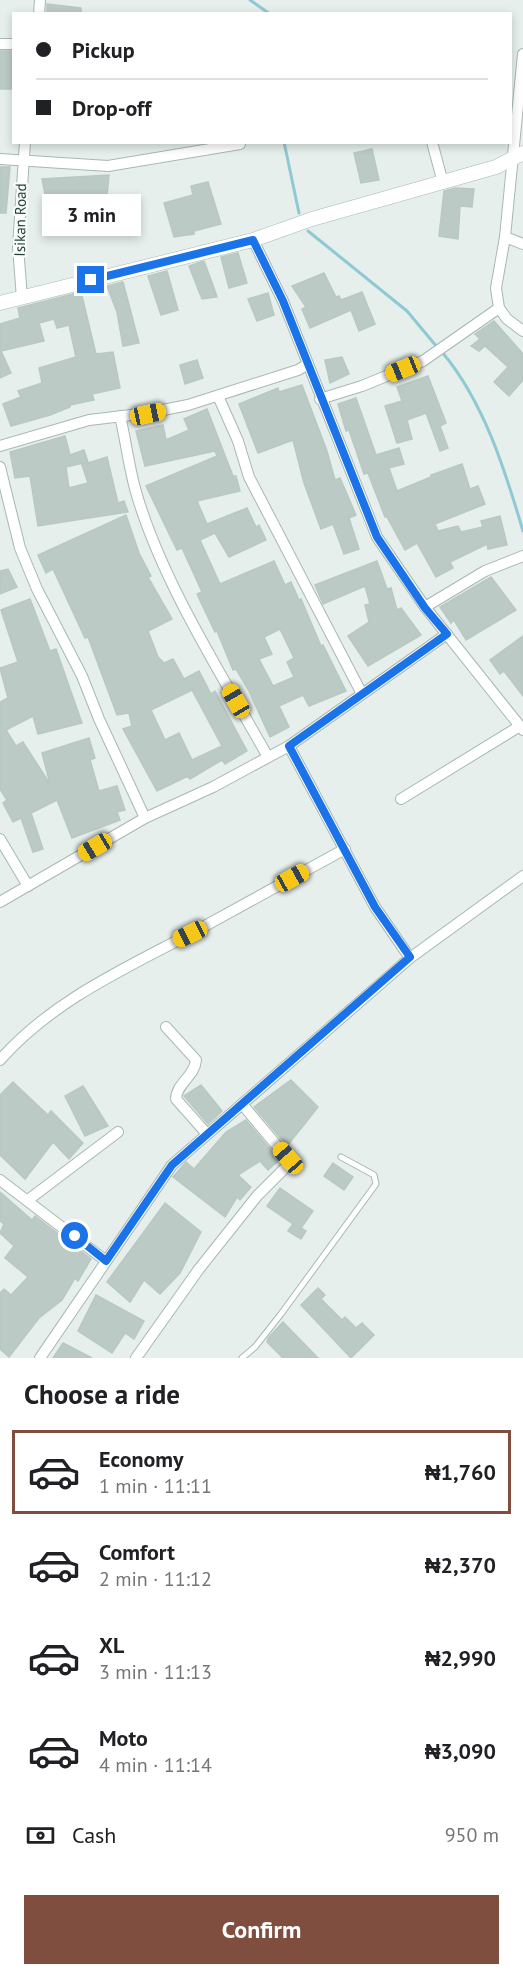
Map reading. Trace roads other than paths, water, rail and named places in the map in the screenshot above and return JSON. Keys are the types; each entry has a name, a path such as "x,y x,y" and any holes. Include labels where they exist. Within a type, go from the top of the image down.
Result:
{"street":[{"path":"523,54 518,156 496,288 499,308 507,319 523,331"},
{"name":"Isikan Road","path":"22,298 18,247 25,144"},
{"path":"0,159 23,158 108,166 240,144"},
{"path":"432,144 442,183"},
{"path":"0,303 253,240 312,219 442,183 518,156"},
{"path":"505,237 523,244"},
{"path":"253,240 308,364 320,399 377,537 425,608 521,728 402,799"},
{"path":"320,399 362,386 423,361 499,308"},
{"path":"0,446 89,420 148,414 218,396 298,370 308,364"},
{"path":"218,396 235,433 253,486 362,694"},
{"path":"120,416 136,492 153,538 215,664 268,757"},
{"path":"0,466 20,548 82,676 99,719 145,818"},
{"path":"425,608 485,571 523,556"},
{"path":"0,902 145,818 213,787 289,746 447,634"},
{"path":"289,746 375,907 410,957"},
{"path":"0,839 28,886"},
{"path":"0,1060 38,1023 82,992 126,966 345,849"},
{"path":"40,1358 172,1165 410,957 523,876"},
{"path":"166,1027 196,1060 194,1069 176,1092 176,1099 207,1134"},
{"path":"136,1358 199,1269 249,1205 288,1165 288,1158 242,1104"},
{"path":"28,1200 118,1132"},
{"path":"0,1180 106,1261"}],"lane":[{"path":"242,1358 249,1353 281,1314 376,1184 374,1176 341,1157"},
{"path":"249,1353 255,1358"}],"waterway":[{"path":"250,0 267,12"},
{"path":"284,144 299,213"},
{"path":"308,231 407,311 437,347"},
{"path":"442,352 470,392 492,437 523,531"}]}
